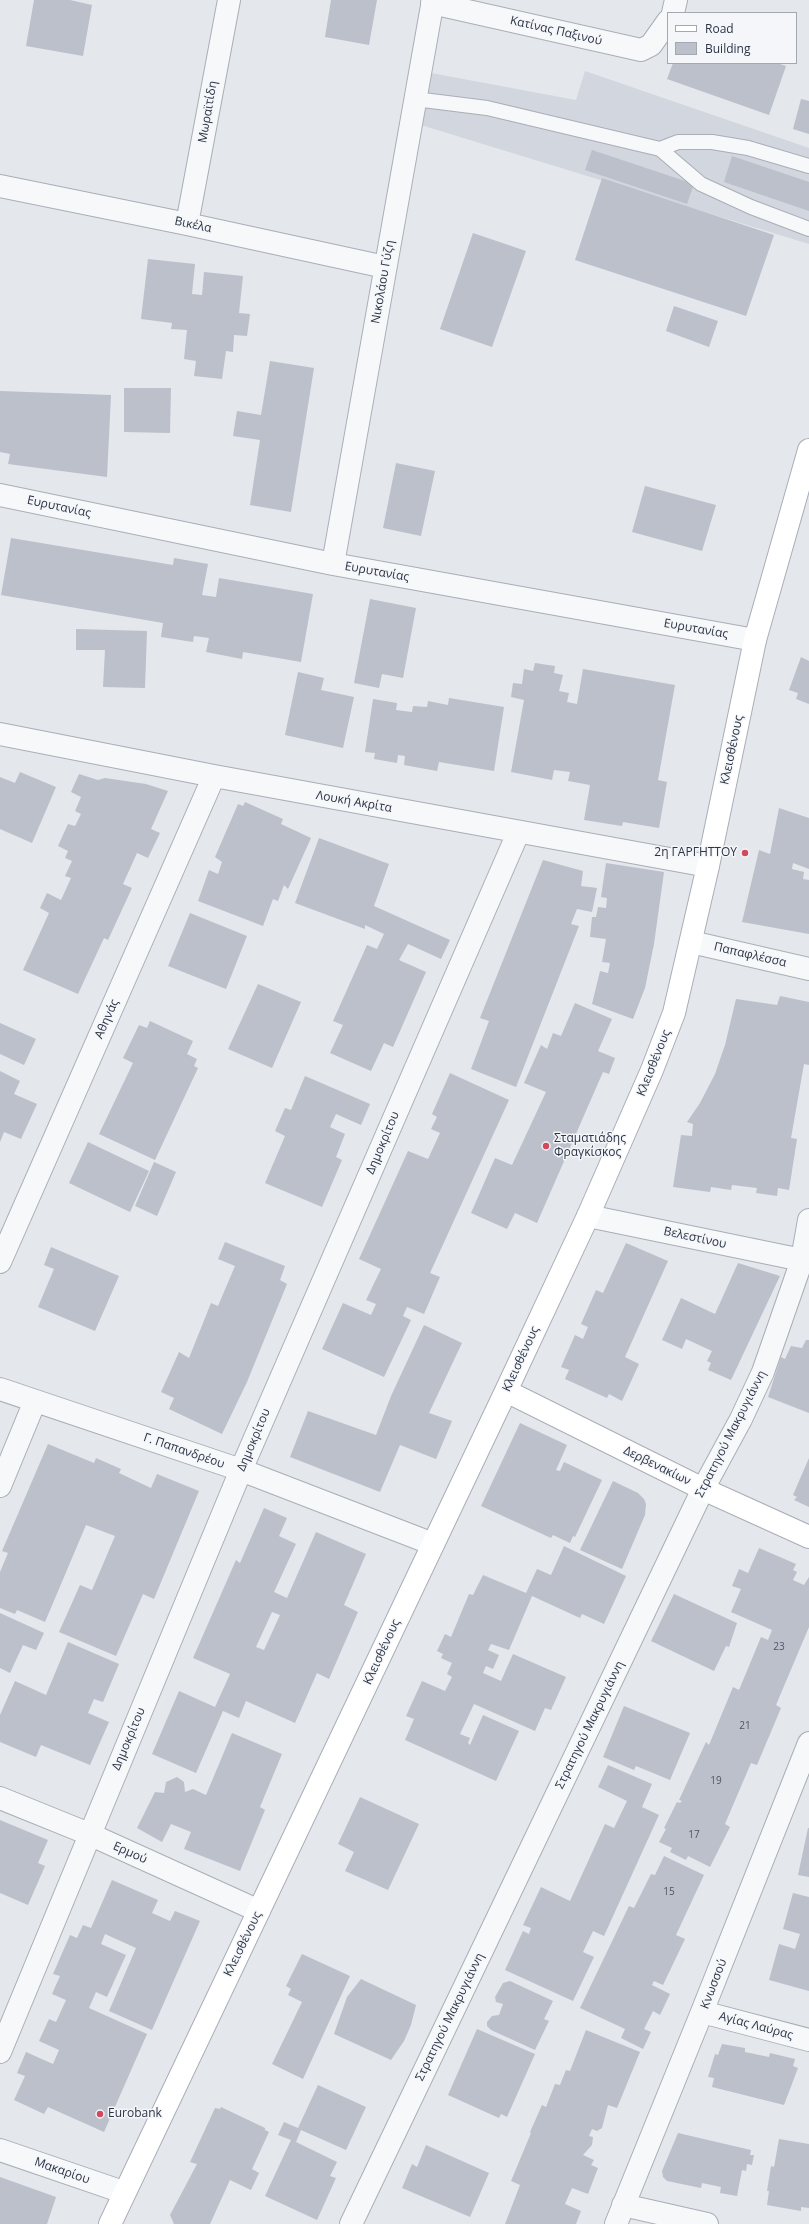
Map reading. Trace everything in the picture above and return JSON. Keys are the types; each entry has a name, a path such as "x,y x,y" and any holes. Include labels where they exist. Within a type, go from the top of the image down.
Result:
{"main road":[{"name":"Κλεισθένους","path":"110,2224 123,2192 259,1911 506,1391 588,1216 655,1063 674,1013 708,866 755,640 809,450"},
{"name":"Δερβενακίων","path":"506,1391 703,1489 809,1537"}],"street":[{"name":"Μωραϊτίδη","path":"187,224 229,0"},
{"path":"673,12 676,0"},
{"name":"Κατίνας Παξινού","path":"432,2 641,50 651,45 667,22"},
{"name":"Νικολάου Γύζη","path":"332,564 432,2"},
{"name":"Βικέλα","path":"0,186 187,224 385,267"},
{"name":"Ευρυτανίας","path":"0,495 332,564 755,640"},
{"name":"Λουκή Ακρίτα","path":"0,734 518,833 708,866"},
{"name":"Αθηνάς","path":"0,1262 214,776"},
{"name":"Δημοκρίτου","path":"0,2052 241,1470 518,833"},
{"name":"Παπαφλέσσα","path":"691,942 809,969"},
{"name":"Βελεστίνου","path":"588,1216 802,1260"},
{"name":"Στρατηγού Μακρυγιάννη","path":"351,2224 703,1489 741,1419 763,1372 802,1260 809,1220"},
{"name":"Γ. Παπανδρέου","path":"0,1389 241,1470 433,1544"},
{"path":"0,1486 35,1400"},
{"name":"Κνωσσού","path":"619,2215 702,2012 801,1782 809,1743"},
{"name":"Ερμού","path":"0,1798 89,1834 259,1911"},
{"name":"Αγίας Λαύρας","path":"702,2012 809,2040"},
{"name":"Μακαρίου","path":"0,2150 123,2192"},
{"path":"619,2215 707,2224"}],"lane":[{"path":"415,99 488,108 660,149 701,184 751,207 809,229"},
{"path":"660,149 678,142 712,142 748,148 809,166"}],"shaded area":[{"path":"585,71 809,148 809,244 421,125 431,73 576,100"}],"building":[{"path":"34,0 70,0 92,5 83,56 26,46"},
{"path":"331,0 377,0 369,45 325,37"},
{"path":"673,64 780,64 786,66 769,115 667,79"},
{"path":"801,99 809,101 809,134 793,129"},
{"path":"592,150 694,184 687,204 585,170"},
{"path":"732,156 809,182 809,211 724,182"},
{"path":"602,178 774,235 746,316 575,260"},
{"path":"473,233 526,251 492,347 440,329"},
{"path":"148,259 195,264 192,294 202,295 204,272 243,276 239,313 250,314 247,336 234,335 233,352 226,351 222,379 194,376 196,361 184,359 187,330 171,329 172,323 141,319"},
{"path":"674,306 718,321 709,347 666,331"},
{"path":"270,361 314,368 291,512 250,505 260,440 233,436 237,411 261,415"},
{"path":"124,388 171,388 170,433 124,432"},
{"path":"0,391 111,395 107,477 8,464 10,454 0,452"},
{"path":"396,463 435,471 421,536 383,528"},
{"path":"645,486 716,505 702,551 632,532"},
{"path":"11,538 173,565 174,558 208,564 202,595 216,597 219,578 313,594 301,662 243,652 242,659 206,652 209,638 194,636 193,642 161,637 163,623 1,595"},
{"path":"370,599 416,608 403,678 382,674 379,688 354,683"},
{"path":"76,629 147,631 145,688 103,687 105,650 76,650"},
{"path":"801,657 809,661 809,704 796,699 798,693 789,690"},
{"path":"535,663 555,666 554,673 563,675 559,691 569,693 567,702 577,704 583,669 675,685 658,780 667,782 659,828 623,822 622,826 584,820 590,785 568,781 570,772 554,770 552,780 511,772 524,700 511,697 513,683 522,684 524,669 533,671"},
{"path":"298,672 324,678 321,690 354,697 343,748 285,735"},
{"path":"449,698 504,707 494,771 439,762 437,771 404,765 405,756 398,755 397,763 374,759 375,753 365,752 373,699 397,703 396,710 412,712 413,706 427,707 428,701 448,705"},
{"path":"20,772 56,787 32,843 0,829 0,777 15,783"},
{"path":"79,774 98,780 105,778 146,784 168,791 151,829 160,833 148,858 137,853 123,884 132,888 108,940 104,938 78,994 23,970 49,913 40,908 47,893 61,900 71,878 65,876 72,861 65,858 68,851 58,846 68,824 75,826 81,814 75,811 81,797 71,792"},
{"path":"245,802 283,819 281,824 311,838 288,889 284,885 278,901 273,899 263,926 198,901 209,870 218,874 222,862 215,857 238,804 243,806"},
{"path":"779,808 809,818 809,869 793,863 792,869 804,872 803,879 809,880 809,934 742,922 759,850 770,854"},
{"path":"319,838 389,864 374,906 450,940 441,959 408,944 399,960 426,972 393,1047 384,1043 371,1071 330,1053 343,1025 333,1021 367,945 377,949 384,934 365,925 365,929 295,903"},
{"path":"543,860 583,871 581,886 597,888 592,912 577,909 571,924 579,926 516,1087 471,1069 489,1021 480,1018"},
{"path":"606,863 664,872 654,944 645,988 633,1019 592,1004 600,971 608,973 610,963 602,962 606,939 590,937 592,917 596,917 598,907 606,908 607,898 601,897"},
{"path":"190,913 247,936 226,989 168,966"},
{"path":"258,984 301,1002 272,1068 228,1049"},
{"path":"780,996 809,1002 809,1065 804,1064 791,1138 797,1139 789,1190 778,1188 777,1196 756,1193 757,1188 732,1185 731,1190 711,1187 710,1192 673,1187 681,1135 692,1136 693,1124 687,1122 700,1103 715,1074 725,1045 736,999 777,1005"},
{"path":"575,1003 612,1019 598,1051 615,1058 609,1074 603,1072 537,1223 515,1213 507,1229 471,1213 495,1158 512,1165 546,1092 524,1083 541,1045 547,1049 553,1033 561,1036"},
{"path":"150,1021 193,1041 187,1054 197,1059 194,1066 198,1068 155,1160 99,1134 133,1063 123,1058 139,1025 147,1028"},
{"path":"0,1023 36,1039 24,1065 0,1054"},
{"path":"0,1071 20,1081 14,1094 37,1104 21,1139 4,1132 0,1142"},
{"path":"450,1073 509,1100 430,1273 440,1277 424,1314 407,1307 403,1316 411,1320 384,1377 322,1349 343,1303 371,1315 376,1304 366,1300 381,1269 359,1259 408,1151 428,1159 440,1133 431,1129 437,1117 432,1114"},
{"path":"305,1076 370,1104 361,1125 336,1114 330,1127 345,1134 336,1157 342,1160 322,1207 265,1183 285,1136 275,1131 285,1108 291,1110"},
{"path":"88,1142 149,1171 130,1212 69,1183"},
{"path":"154,1162 176,1172 157,1216 135,1206"},
{"path":"225,1242 285,1266 280,1280 287,1284 247,1382 222,1434 169,1409 174,1398 161,1392 179,1352 189,1358 211,1303 218,1306 235,1266 218,1259"},
{"path":"626,1243 668,1261 625,1357 639,1364 622,1401 609,1394 607,1398 565,1379 569,1370 561,1367 575,1335 583,1339 588,1327 581,1324 596,1290 603,1293"},
{"path":"51,1247 119,1276 95,1331 38,1307 54,1269 44,1265"},
{"path":"738,1263 780,1276 731,1380 708,1370 711,1363 707,1361 712,1351 686,1339 682,1349 662,1340 681,1298 715,1314"},
{"path":"424,1325 462,1343 429,1413 452,1421 436,1459 400,1445 380,1492 290,1457 308,1411 376,1435 391,1396"},
{"path":"806,1340 809,1340 809,1413 768,1397 781,1357 785,1359 791,1346 802,1348"},
{"path":"520,1423 567,1445 556,1470 560,1471 564,1462 602,1480 575,1537 573,1536 570,1543 553,1535 551,1538 481,1506"},
{"path":"48,1444 94,1463 96,1458 121,1469 119,1473 151,1488 157,1474 199,1491 154,1599 143,1594 116,1656 59,1632 80,1585 92,1590 115,1536 86,1525 45,1622 17,1610 15,1614 0,1608 0,1572 8,1553 2,1551"},
{"path":"809,1458 809,1507 794,1500 797,1497 793,1495"},
{"path":"613,1481 638,1493 644,1499 646,1504 645,1515 622,1569 580,1550"},
{"path":"264,1508 287,1518 279,1536 296,1544 274,1592 287,1598 316,1532 366,1554 344,1605 358,1612 329,1679 317,1673 295,1723 246,1701 239,1718 223,1711 196,1773 152,1754 179,1691 215,1707 230,1674 193,1658 236,1560 240,1563","holes":["272,1612 280,1615 264,1650 256,1647"]},
{"path":"564,1546 626,1576 604,1624 582,1614 580,1618 532,1596 509,1650 491,1644 488,1650 499,1655 493,1669 486,1666 483,1673 501,1681 513,1654 566,1677 551,1710 545,1708 535,1731 474,1704 460,1734 470,1738 468,1743 470,1745 483,1715 519,1731 496,1781 405,1740 414,1719 406,1716 422,1681 445,1691 452,1677 447,1674 452,1663 441,1658 443,1654 437,1651 445,1634 451,1637 469,1594 473,1595 483,1575 526,1593 537,1569 551,1575"},
{"path":"759,1548 796,1564 793,1570 797,1572 793,1580 804,1585 809,1577 809,1627 776,1705 781,1708 757,1765 751,1763 725,1824 730,1827 710,1867 688,1856 686,1860 670,1852 672,1848 659,1842 677,1802 680,1803 682,1801 679,1800 706,1742 709,1745 733,1687 739,1690 761,1637 768,1640 772,1630 731,1612 741,1589 732,1586 739,1569 748,1573"},
{"path":"674,1594 737,1623 729,1647 726,1646 714,1671 651,1641"},
{"path":"0,1613 44,1633 36,1650 23,1645 10,1673 0,1668"},
{"path":"68,1642 119,1664 103,1702 94,1699 88,1713 109,1722 90,1765 41,1745 36,1757 0,1742 0,1715 15,1681 46,1695"},
{"path":"624,1706 690,1733 670,1780 636,1766 634,1770 603,1757"},
{"path":"232,1733 282,1754 260,1807 265,1810 240,1871 184,1849 191,1832 171,1824 162,1842 137,1828 155,1792 164,1793 166,1782 177,1777 184,1782 185,1792 193,1789 206,1795"},
{"path":"608,1765 652,1784 642,1807 659,1815 604,1936 593,1931 583,1952 594,1957 573,2001 505,1970 523,1931 529,1934 531,1928 523,1925 541,1887 570,1901 605,1824 614,1828 627,1801 598,1787"},
{"path":"360,1797 419,1824 388,1890 345,1871 354,1852 338,1844"},
{"path":"0,1820 48,1840 38,1863 45,1866 28,1905 0,1893"},
{"path":"809,1828 809,1877 798,1875"},
{"path":"664,1856 704,1875 676,1935 685,1939 663,1985 654,1981 652,1985 670,1994 660,2015 653,2011 644,2029 651,2032 643,2049 621,2038 625,2029 580,2008 629,1906 634,1908 651,1874 655,1875"},
{"path":"112,1880 158,1900 152,1913 170,1921 175,1911 200,1921 152,2030 109,2011 136,1948 105,1934 101,1944 126,1955 107,1997 96,1992 89,2008 147,2034 104,2132 48,2107 44,2114 14,2100 25,2076 17,2073 26,2052 53,2064 59,2050 39,2041 49,2019 56,2022 66,2000 52,1994 60,1976 53,1974 70,1935 77,1938 83,1925 91,1928"},
{"path":"793,1893 809,1897 809,1991 769,1980 779,1944 795,1949 800,1934 783,1929"},
{"path":"302,1954 350,1976 303,2079 272,2064 302,2002 288,1995 291,1989 286,1986"},
{"path":"361,1979 416,2005 411,2025 404,2041 391,2060 334,2034 347,1997"},
{"path":"510,1981 553,2001 544,2019 549,2021 535,2050 491,2030 487,2026 487,2022 492,2016 499,2015 503,2004 496,2002 495,1997 503,1983"},
{"path":"477,2029 535,2054 507,2117 501,2114 499,2118 448,2095"},
{"path":"586,2030 640,2052 617,2108 608,2105 602,2128 597,2131 592,2129 589,2136 593,2137 592,2145 583,2155 594,2160 591,2165 598,2168 588,2194 572,2188 565,2204 581,2211 576,2224 505,2224 520,2185 511,2181 531,2133 530,2132 542,2105 546,2107 555,2084 560,2085 566,2070 570,2071"},
{"path":"722,2044 745,2048 745,2052 769,2057 770,2053 795,2059 793,2066 798,2068 784,2105 712,2087 714,2078 708,2077 715,2054 718,2055"},
{"path":"318,2085 366,2107 346,2150 301,2130 296,2142 337,2162 330,2176 336,2178 317,2220 265,2196 291,2140 278,2135 284,2122 298,2128"},
{"path":"221,2107 265,2128 265,2130 269,2132 252,2169 259,2173 251,2190 230,2180 210,2224 174,2224 170,2215 197,2164 190,2162 215,2108 220,2109"},
{"path":"678,2133 751,2150 750,2155 754,2155 752,2165 747,2164 746,2171 742,2170 737,2196 720,2193 721,2187 702,2183 701,2188 667,2181 663,2177 662,2171"},
{"path":"779,2139 809,2144 809,2208 801,2207 801,2211 767,2205 769,2191 767,2191 771,2166 774,2167"},
{"path":"426,2145 489,2173 470,2217 402,2188 412,2164 417,2167"},
{"path":"0,2177 56,2197 47,2224 0,2224"}],"place":[{"name":"2η ΓΑΡΓΗΤΤΟΥ","path":"745,853"},
{"name":"Σταματιάδης Φραγκίσκος","path":"546,1146"},
{"name":"Eurobank","path":"100,2114"}]}
